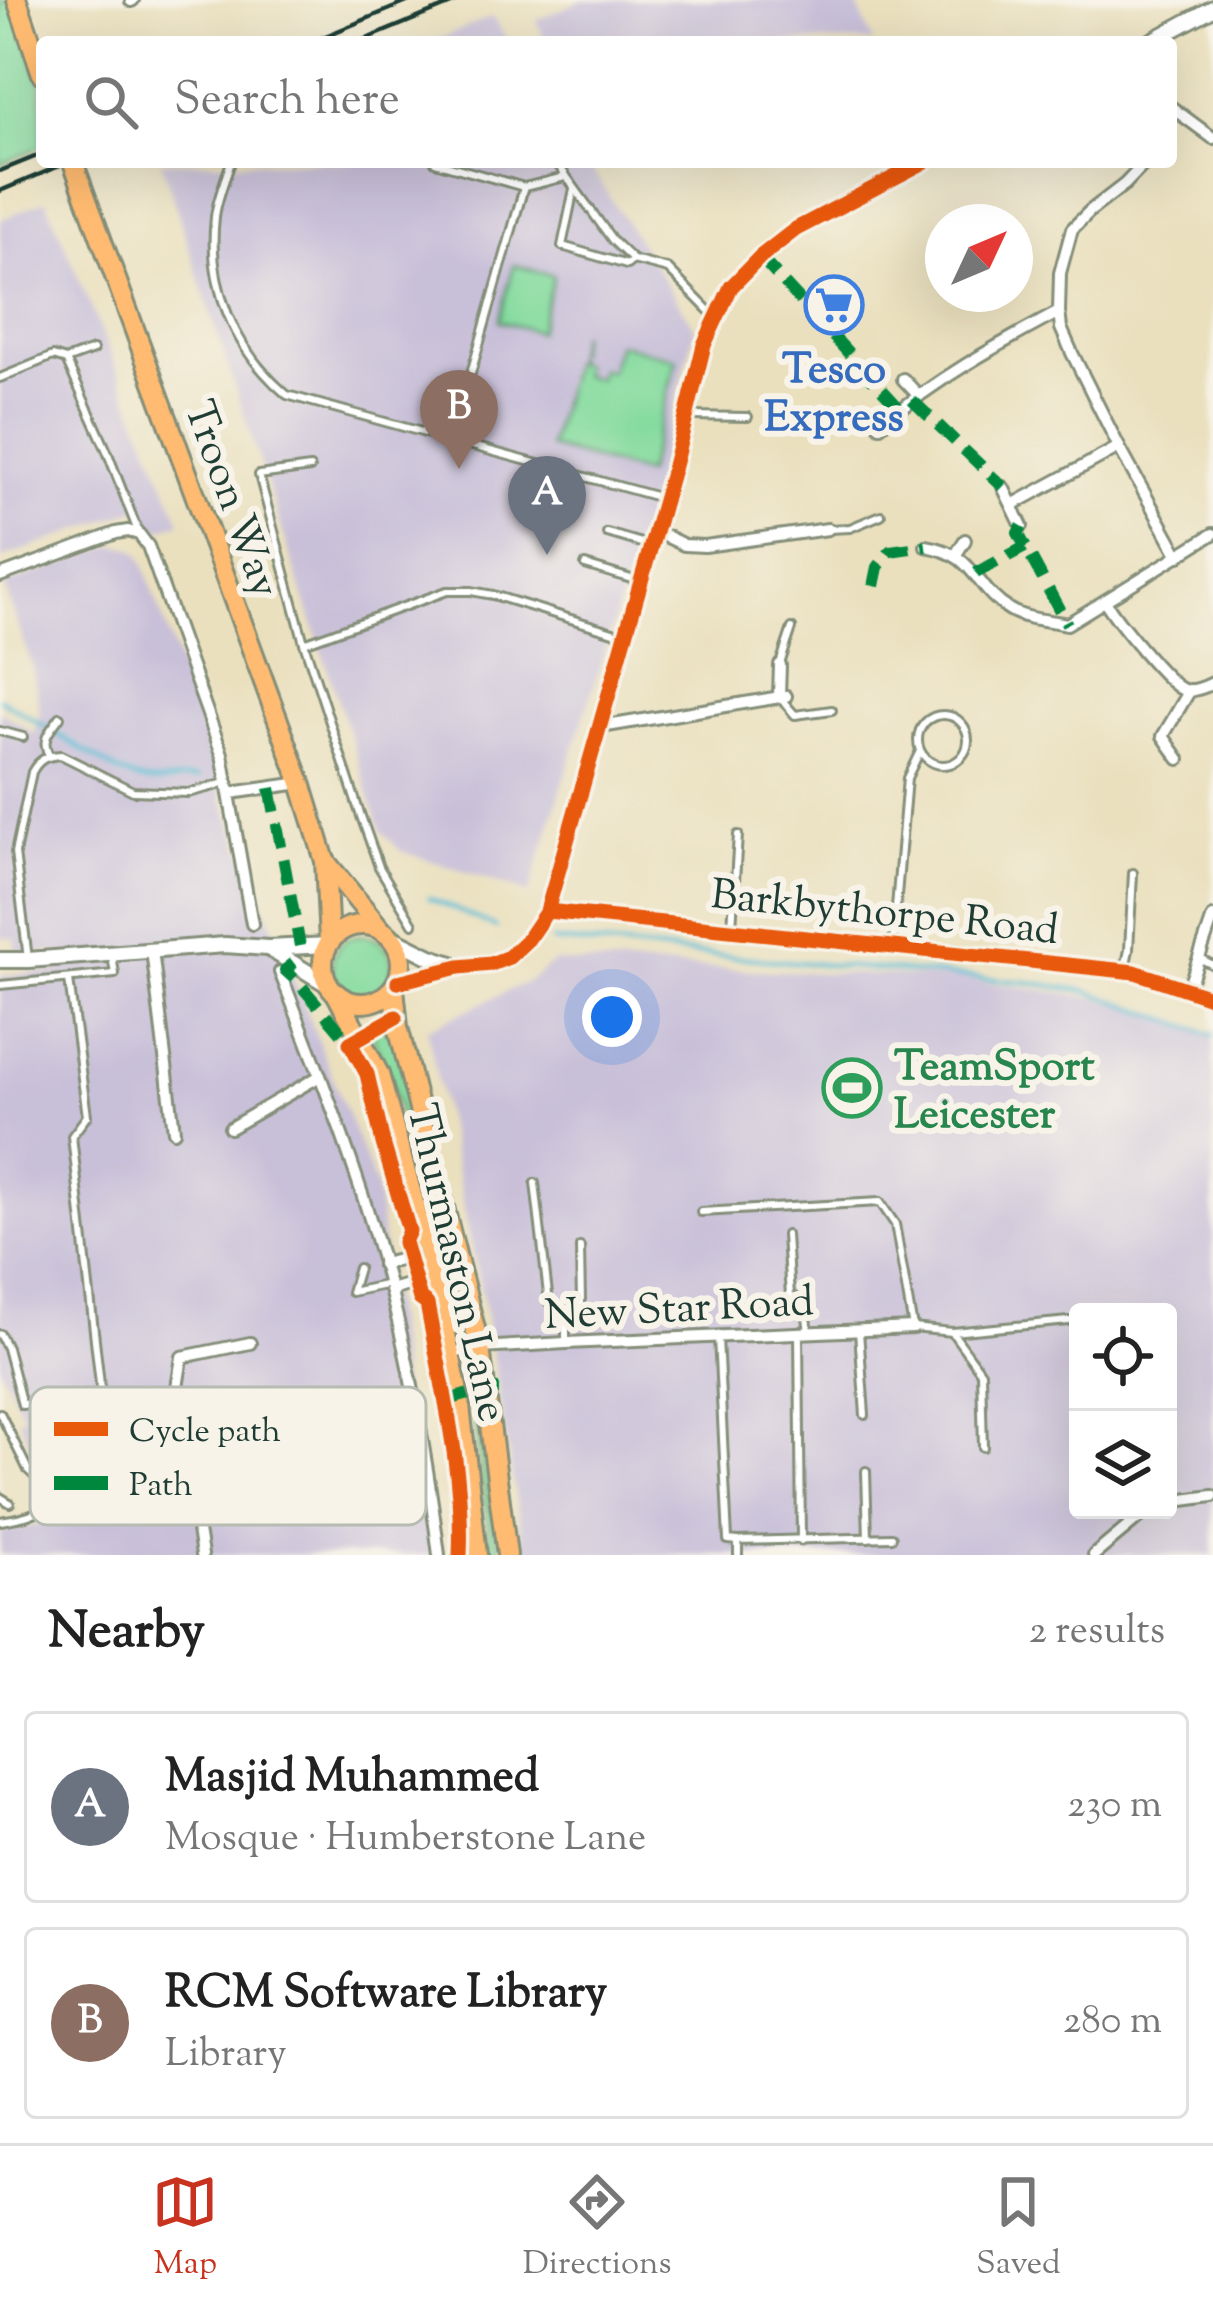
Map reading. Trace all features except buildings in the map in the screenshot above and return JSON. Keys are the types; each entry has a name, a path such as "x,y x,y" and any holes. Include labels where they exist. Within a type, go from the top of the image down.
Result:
{"highway":[{"path":"17,0 36,56"},
{"name":"Troon Way","path":"75,168 301,783 325,861 329,944"},
{"name":"Troon Way","path":"325,861 386,933"},
{"path":"370,925 386,933 401,958 396,985 373,1002 348,1001 334,991 323,969 329,944 347,927 370,925"},
{"name":"Thurmaston Lane","path":"396,985 398,1028 480,1348 507,1555"},
{"name":"Thurmaston Lane","path":"334,991 379,1074 433,1272 459,1397 477,1555"}],"street":[{"path":"1161,36 1213,8"},
{"path":"1177,112 1213,138"},
{"path":"396,985 509,957 547,911 704,345 731,287 796,229 913,168"},
{"path":"1140,168 1072,229 1060,273 1059,312 1072,352 1179,556"},
{"path":"880,426 992,347 1059,312"},
{"path":"903,379 919,395"},
{"path":"1014,504 1119,447"},
{"path":"1003,487 1022,526"},
{"path":"811,514 812,530"},
{"path":"653,539 705,546 828,529"},
{"path":"0,576 116,533 139,534 148,546 200,688 230,788 252,924"},
{"path":"926,546 966,563 997,599 1021,615 1067,624 1213,534"},
{"path":"956,556 965,540"},
{"path":"1105,601 1172,682 1184,690 1213,683"},
{"path":"601,727 783,696 780,665"},
{"path":"1179,759 1163,736 1190,690"},
{"path":"230,788 301,783"},
{"name":"Barkbythorpe Road","path":"547,911 1124,971 1213,998"},
{"path":"1188,989 1213,917"},
{"path":"386,933 459,967"},
{"path":"0,959 225,945 329,944"},
{"path":"268,948 334,991"},
{"path":"152,950 174,1131"},
{"path":"280,971 335,1111 390,1287 411,1387"},
{"path":"230,1129 320,1076"},
{"path":"382,1264 408,1258 433,1272"},
{"path":"390,1287 416,1284 433,1272 461,1267"},
{"name":"New Star Road","path":"450,1353 566,1343 913,1328"},
{"path":"177,1387 182,1358 250,1343"},
{"path":"426,1467 439,1555"},
{"path":"1177,1501 1213,1496"},
{"path":"1094,1555 1137,1519"},
{"path":"197,1525 202,1555"}],"lane":[{"path":"229,168 215,213 213,269 232,330 268,378 287,394 662,498"},
{"path":"456,168 524,187 566,177"},
{"path":"560,168 613,241 633,260 668,269 716,319"},
{"path":"452,440 524,187"},
{"path":"574,189 562,246 627,266 633,260"},
{"path":"0,378 53,356 66,360 93,350"},
{"path":"66,360 139,534"},
{"path":"686,416 748,417"},
{"path":"310,468 259,475 304,643 379,868 413,924"},
{"path":"828,529 850,528 881,514"},
{"path":"607,533 653,539"},
{"path":"585,565 641,581"},
{"path":"304,643 447,591 493,595 626,636"},
{"path":"780,665 792,628"},
{"path":"783,696 795,715 832,710"},
{"path":"893,947 907,778 920,751 921,728 933,717 949,716 967,731 967,748 949,765 932,763 920,751"},
{"path":"49,756 45,737 60,717"},
{"path":"0,731 23,736"},
{"path":"28,960 15,853 38,761 61,755 134,791 188,793 230,788"},
{"path":"732,930 738,835"},
{"path":"1124,971 1130,950 1133,873"},
{"path":"0,985 115,974 111,953"},
{"path":"1199,958 1213,965"},
{"path":"69,980 87,1117 72,1136 100,1387"},
{"path":"536,1183 549,1303 566,1313"},
{"path":"701,1212 880,1202 895,1223 913,1328 952,1332 1069,1321"},
{"path":"786,1235 790,1296 805,1300 801,1541"},
{"path":"566,1313 581,1303 580,1247"},
{"path":"358,1268 351,1292 390,1287"},
{"path":"566,1313 566,1343"},
{"path":"859,1330 865,1415"},
{"path":"952,1332 982,1372 983,1447"},
{"path":"0,1334 22,1405 30,1404"},
{"path":"718,1337 728,1540 892,1537"},
{"path":"0,1413 30,1471"},
{"path":"866,1471 868,1538"},
{"path":"0,1497 10,1503"},
{"path":"0,1521 30,1515"},
{"path":"738,1541 738,1555"}],"shaded area":[{"path":"582,0 854,0 871,36 543,36 537,20"},
{"path":"492,17 505,36 446,36"},
{"path":"163,168 591,168 695,328 651,502 529,893 401,851 381,831"},
{"path":"46,200 181,522 150,533 139,508 0,559 0,220"},
{"path":"115,545 140,554 220,779 222,798 376,1187 402,1387 30,1387 30,1445 18,1418 24,1416 0,1368 0,976 60,970 58,952 17,952 15,939 0,937 0,711 35,734 40,711 32,666 4,585"},
{"path":"554,962 959,978 1096,998 1213,1033 1213,1555 525,1555 485,1311 427,1029 531,980"},
{"path":"426,1516 431,1555 0,1555 0,1532 37,1525 426,1525"}],"green space":[{"path":"0,0 13,0 36,68 36,149 0,165"},
{"path":"514,265 554,276 538,332 499,321"},
{"path":"580,333 574,362 583,365 582,375 597,379 600,369 610,371 618,343 677,359 646,474 549,447"},
{"path":"362,935 383,944 392,965 383,986 362,995 341,986 332,965 341,944"},
{"path":"391,1023 434,1204 432,1241 392,1085 371,1033"},
{"path":"479,1395 500,1555 488,1555 471,1397"}],"waterway":[{"path":"0,699 131,777 152,782 198,778"},
{"path":"429,898 496,927"},
{"path":"552,941 1027,982 1087,991 1213,1035"}],"railway":[{"path":"325,36 412,0"},
{"path":"374,36 461,0"},
{"path":"0,171 36,156"},
{"path":"0,191 55,168"}],"marked path":[{"path":"760,257 900,409"},
{"path":"912,400 1003,487"},
{"path":"1022,526 1018,533 1067,624"},
{"path":"874,586 878,567 890,551 926,546"},
{"path":"976,573 1025,547"},
{"path":"270,788 300,946"},
{"path":"294,963 285,970 350,1043"},
{"path":"445,1401 499,1389"}],"cycle path":[{"path":"398,982 509,957 547,911 704,345 731,287 796,229 913,168"},
{"path":"547,911 1135,972 1213,998"},
{"path":"396,1017 350,1043 367,1074 409,1231 404,1242 420,1299 427,1304 455,1461 460,1555"}],"place":[{"name":"Tesco Express","path":"834,305"},
{"name":"RCM Software Library","path":"459,469"},
{"name":"Masjid Muhammed","path":"547,555"},
{"name":"TeamSport Leicester","path":"852,1088"}]}
